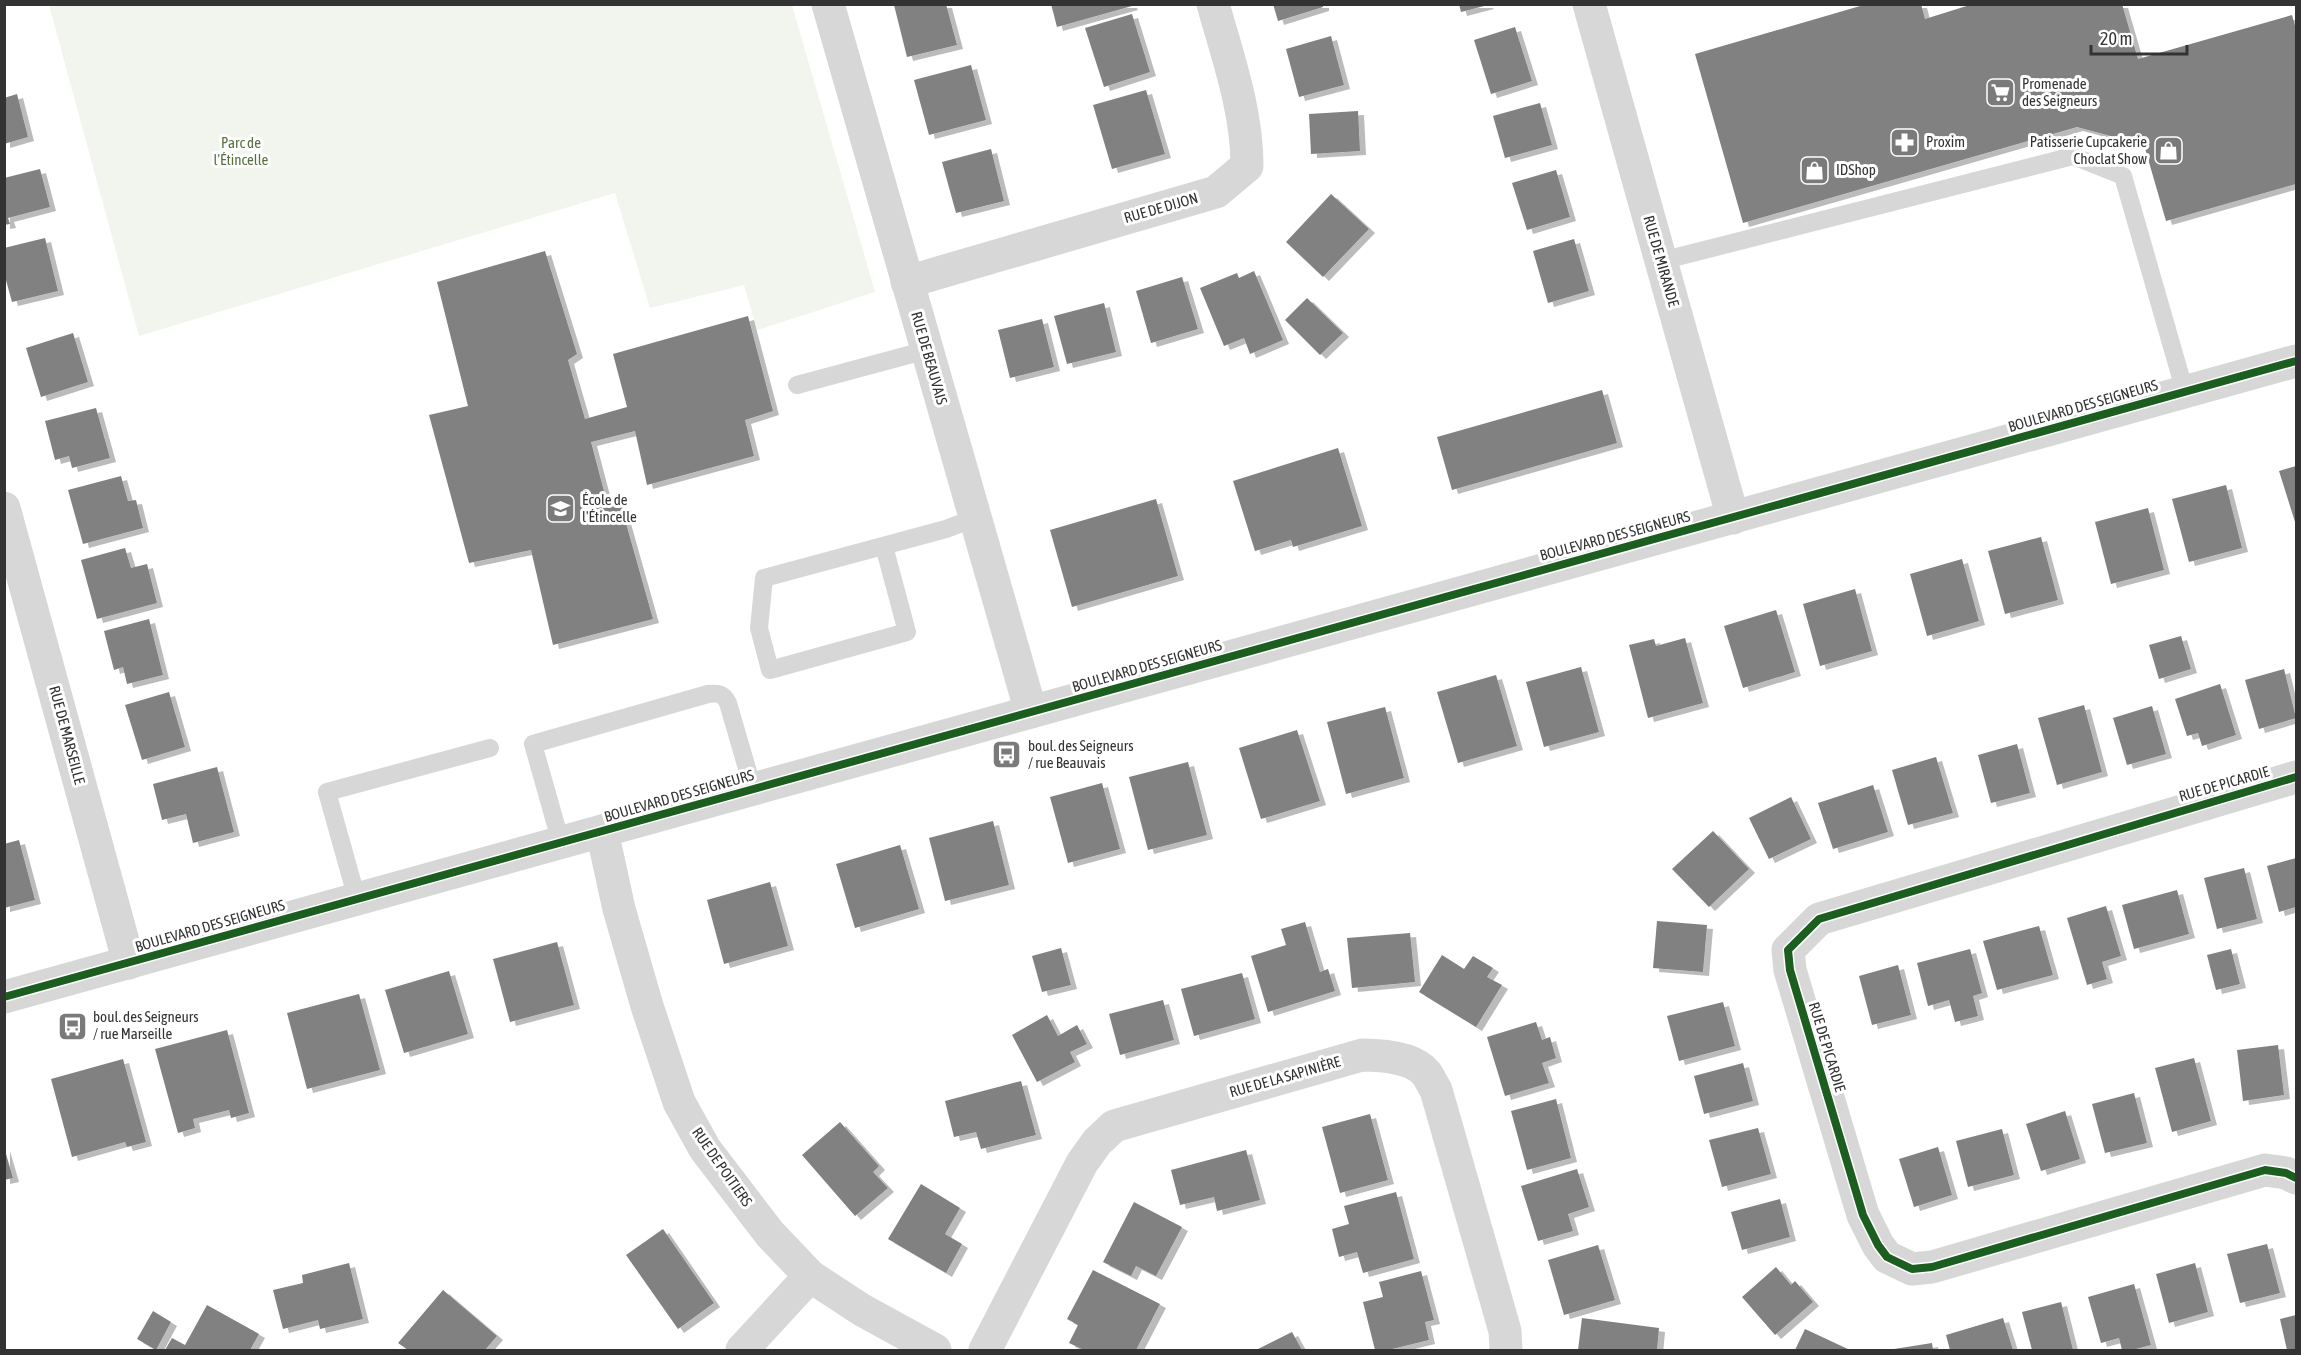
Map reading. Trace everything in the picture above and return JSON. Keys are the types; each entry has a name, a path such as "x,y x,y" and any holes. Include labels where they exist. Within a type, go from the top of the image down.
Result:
{"street":[{"name":"RUE DE BEAUVAIS","path":"828,4 1031,712"},
{"name":"RUE DE DIJON","path":"907,282 1216,192 1247,166 1247,136 1243,114 1213,4"},
{"name":"RUE DE MIRANDE","path":"1589,4 1733,518"},
{"name":"BOULEVARD DES SEIGNEURS","path":"4,997 2296,361"},
{"name":"RUE DE MARSEILLE","path":"4,508 129,963"},
{"name":"RUE DE PICARDIE","path":"2296,777 1819,919 1788,950 1790,970 1863,1215 1878,1245 1887,1257 1912,1269 1932,1267 2265,1170 2286,1173 2296,1178"},
{"name":"RUE DE POITIERS","path":"602,831 619,909 647,1006 680,1102 705,1149 770,1234 810,1276 862,1310 935,1350"},
{"name":"RUE DE LA SAPINIÈRE","path":"985,1350 1082,1162 1097,1142 1114,1126 1362,1056 1374,1055 1386,1055 1404,1060 1424,1071 1436,1090 1505,1330 1506,1350"},
{"path":"742,1350 810,1276"}],"lane":[{"path":"1661,261 2073,156 2123,176 2186,392"},
{"path":"797,385 927,350"},
{"path":"884,546 906,632 770,670 759,628 764,578 946,529 975,518"},
{"path":"561,843 533,744 708,694 717,693 725,697 728,703 753,789"},
{"path":"357,899 327,792 490,748"}],"green space":[{"name":"Parc de l'Étincelle","path":"49,5 792,5 875,292 757,330 744,285 650,308 615,193 139,336"}],"building":[{"path":"946,4 957,45 907,57 894,5"},
{"path":"1051,4 1131,4 1132,6 1057,27"},
{"path":"1273,4 1323,4 1323,7 1278,21"},
{"path":"1459,4 1487,4 1488,5 1461,12"},
{"name":"Promenade des Seigneurs","path":"1867,4 1921,4 1925,19 1973,4 2122,4 2138,59 2292,15 2296,29 2296,184 2166,221 2144,145 2077,127 1743,223 1695,54"},
{"path":"1132,14 1150,72 1104,87 1085,28"},
{"path":"1515,27 1532,81 1491,94 1474,40"},
{"path":"1331,36 1344,85 1299,97 1286,49"},
{"path":"971,65 986,120 929,135 914,80"},
{"path":"1146,90 1165,154 1112,169 1093,105"},
{"path":"17,94 28,137 4,144 4,98"},
{"path":"1540,103 1552,145 1505,158 1493,116"},
{"path":"1358,111 1360,151 1311,154 1309,114"},
{"path":"991,149 1004,201 956,213 942,162"},
{"path":"40,169 50,207 8,218 10,224 4,225 4,178"},
{"path":"1556,170 1570,217 1527,230 1512,183"},
{"path":"1331,194 1369,229 1323,277 1286,242"},
{"path":"45,238 58,291 12,302 4,273 4,248"},
{"path":"1574,239 1589,291 1548,303 1533,251"},
{"path":"545,251 577,354 568,360 585,419 627,407 613,354 748,316 773,411 745,420 754,456 647,485 635,431 591,442 606,499 618,495 653,619 553,645 531,550 469,563 429,415 468,406 437,282"},
{"path":"1254,271 1283,340 1250,354 1244,338 1224,346 1200,288 1237,273 1239,278"},
{"path":"1182,277 1198,329 1151,343 1136,291"},
{"path":"1307,298 1343,333 1320,355 1285,320"},
{"path":"1104,303 1116,352 1067,364 1054,316"},
{"path":"1042,319 1054,367 1010,378 998,330"},
{"path":"73,333 88,382 41,397 26,348"},
{"path":"1602,390 1617,443 1452,490 1437,437"},
{"path":"96,408 110,458 72,468 69,456 55,460 45,421"},
{"path":"1338,448 1362,526 1293,547 1291,540 1255,551 1233,481"},
{"path":"2296,466 2296,525 2279,471"},
{"path":"121,476 128,501 136,500 143,528 83,544 68,490"},
{"path":"2226,485 2242,548 2189,562 2172,499"},
{"path":"1156,499 1178,576 1072,607 1050,530"},
{"path":"2148,508 2164,570 2111,584 2095,522"},
{"path":"2041,537 2058,600 2005,614 1988,551"},
{"path":"125,548 131,568 147,564 157,603 97,619 81,560"},
{"path":"1962,559 1979,621 1927,636 1910,574"},
{"path":"1855,589 1872,651 1820,666 1803,604"},
{"path":"1776,610 1795,672 1743,688 1724,626"},
{"path":"149,619 163,675 127,684 123,667 114,670 104,631"},
{"path":"2181,636 2191,669 2159,679 2149,645"},
{"path":"1685,638 1703,703 1648,718 1629,645 1654,639 1656,646"},
{"path":"1581,667 1599,732 1544,747 1526,682"},
{"path":"2284,669 2296,718 2259,729 2245,680"},
{"path":"1496,675 1517,746 1458,763 1437,692"},
{"path":"2220,684 2236,735 2202,746 2198,733 2187,736 2175,699"},
{"path":"169,692 185,747 142,760 125,705"},
{"path":"2084,705 2102,772 2057,785 2038,718"},
{"path":"2152,706 2166,754 2127,765 2113,718"},
{"path":"1385,707 1404,778 1346,794 1327,722"},
{"path":"1297,730 1320,801 1261,819 1239,748"},
{"path":"2017,744 2030,793 1991,803 1978,755"},
{"path":"1936,757 1953,813 1908,825 1892,770"},
{"path":"1188,762 1207,835 1148,850 1129,777"},
{"path":"217,767 234,832 193,843 186,814 162,820 153,784"},
{"path":"1102,783 1120,849 1068,863 1050,797"},
{"path":"1873,785 1888,832 1833,849 1818,803"},
{"path":"1791,797 1811,839 1769,859 1749,818"},
{"path":"993,821 1009,885 945,901 929,838"},
{"path":"1713,831 1749,869 1709,907 1672,869"},
{"path":"19,840 35,900 4,908 4,844"},
{"path":"900,845 919,909 855,928 836,864"},
{"path":"2296,858 2296,907 2279,912 2267,866"},
{"path":"2244,868 2257,919 2217,929 2204,878"},
{"path":"770,882 788,946 724,964 707,900"},
{"path":"2177,890 2189,934 2134,949 2122,905"},
{"path":"2106,906 2121,956 2102,962 2107,979 2087,985 2067,918"},
{"path":"1657,921 1707,925 1703,972 1653,968"},
{"path":"1305,922 1320,972 1328,969 1335,991 1268,1012 1251,956 1286,945 1281,929"},
{"path":"2039,926 2053,975 1997,990 1983,941"},
{"path":"1410,933 1415,982 1352,988 1347,938"},
{"path":"557,942 574,1005 510,1022 493,959"},
{"path":"1061,948 1071,985 1042,992 1032,956"},
{"path":"1970,949 1982,993 1973,996 1978,1016 1955,1022 1949,1000 1928,1006 1917,963"},
{"path":"2231,949 2240,984 2216,990 2207,955"},
{"path":"1442,955 1464,969 1473,956 1493,968 1487,977 1502,985 1476,1027 1419,992"},
{"path":"1898,965 1911,1015 1872,1025 1859,976"},
{"path":"449,971 468,1034 404,1053 385,990"},
{"path":"1242,973 1255,1019 1194,1036 1181,989"},
{"path":"359,994 380,1070 307,1089 287,1013"},
{"path":"1163,1000 1174,1040 1120,1055 1109,1014"},
{"path":"1723,1002 1735,1046 1679,1061 1667,1016"},
{"path":"1047,1015 1058,1036 1077,1025 1087,1044 1070,1052 1075,1062 1037,1082 1012,1035"},
{"path":"1536,1022 1542,1040 1550,1037 1556,1058 1542,1063 1549,1083 1505,1096 1487,1037"},
{"path":"227,1030 249,1113 231,1118 229,1110 193,1119 195,1128 178,1133 155,1049"},
{"path":"2278,1045 2284,1095 2243,1101 2237,1050"},
{"path":"2194,1058 2211,1121 2172,1132 2155,1068"},
{"path":"123,1059 146,1142 127,1147 125,1142 72,1157 51,1079"},
{"path":"1743,1063 1753,1101 1704,1114 1694,1076"},
{"path":"1021,1081 1036,1135 981,1149 976,1132 954,1137 945,1101"},
{"path":"2134,1093 2147,1143 2105,1153 2092,1104"},
{"path":"1556,1099 1571,1158 1527,1170 1511,1111"},
{"path":"2065,1111 2080,1159 2041,1171 2026,1124"},
{"path":"1370,1114 1388,1180 1340,1193 1322,1127"},
{"path":"840,1122 879,1166 873,1172 888,1188 855,1216 802,1155"},
{"path":"1758,1128 1771,1174 1722,1187 1709,1140"},
{"path":"2002,1129 2014,1175 1968,1187 1956,1141"},
{"path":"4,1147 13,1178 4,1180"},
{"path":"1938,1147 1952,1195 1914,1207 1899,1159"},
{"path":"1246,1150 1260,1200 1217,1211 1214,1197 1180,1205 1171,1170"},
{"path":"1577,1169 1589,1207 1568,1214 1573,1231 1538,1241 1521,1186"},
{"path":"921,1184 960,1208 945,1234 962,1244 946,1273 888,1239"},
{"path":"1396,1192 1414,1259 1363,1273 1357,1252 1339,1257 1332,1229 1349,1224 1344,1206"},
{"path":"1780,1199 1790,1237 1742,1250 1731,1212"},
{"path":"1134,1202 1182,1227 1156,1276 1136,1266 1131,1276 1103,1262"},
{"path":"663,1229 714,1303 678,1329 626,1255"},
{"path":"2267,1244 2280,1293 2240,1303 2227,1254"},
{"path":"1598,1245 1615,1300 1564,1315 1548,1260"},
{"path":"349,1263 363,1319 320,1329 318,1320 283,1329 273,1290 303,1283 302,1275"},
{"path":"2195,1263 2208,1312 2169,1323 2156,1274"},
{"path":"1776,1267 1791,1285 1795,1281 1813,1302 1775,1335 1742,1297"},
{"path":"1093,1270 1160,1304 1136,1350 1084,1350 1069,1343 1078,1325 1067,1319"},
{"path":"1421,1271 1434,1320 1425,1322 1429,1340 1388,1350 1375,1350 1363,1302 1383,1297 1379,1282"},
{"path":"2134,1284 2151,1345 2122,1350 2119,1338 2101,1343 2088,1297"},
{"path":"443,1290 497,1336 485,1350 408,1350 398,1343"},
{"path":"2061,1302 2073,1350 2032,1350 2022,1312"},
{"path":"207,1305 259,1334 250,1350 165,1350 172,1338 185,1345"},
{"path":"153,1311 171,1322 156,1350 137,1339"},
{"path":"2296,1315 2296,1350 2287,1350 2280,1319"},
{"path":"1582,1318 1659,1328 1657,1350 1578,1350"},
{"path":"2003,1318 2013,1350 1950,1350 1946,1335"},
{"path":"1805,1329 1850,1350 1795,1350"},
{"path":"1292,1332 1302,1350 1256,1350"},
{"path":"1932,1343 1933,1350 1894,1349"}],"cycle path":[{"path":"4,997 2296,361"},
{"path":"2296,777 1819,919 1788,950 1790,970 1863,1215 1878,1245 1887,1257 1912,1269 1932,1267 2265,1170 2286,1173 2296,1178"}],"place":[{"name":"Promenade des Seigneurs","path":"2001,93"},
{"name":"Proxim","path":"1905,142"},
{"name":"Patisserie Cupcakerie Choclat Show","path":"2168,151"},
{"name":"IDShop","path":"1815,170"},
{"name":"École de l'Étincelle","path":"561,509"},
{"name":"boul. des Seigneurs / rue Beauvais","path":"1007,755"},
{"name":"boul. des Seigneurs / rue Marseille","path":"72,1026"}]}
